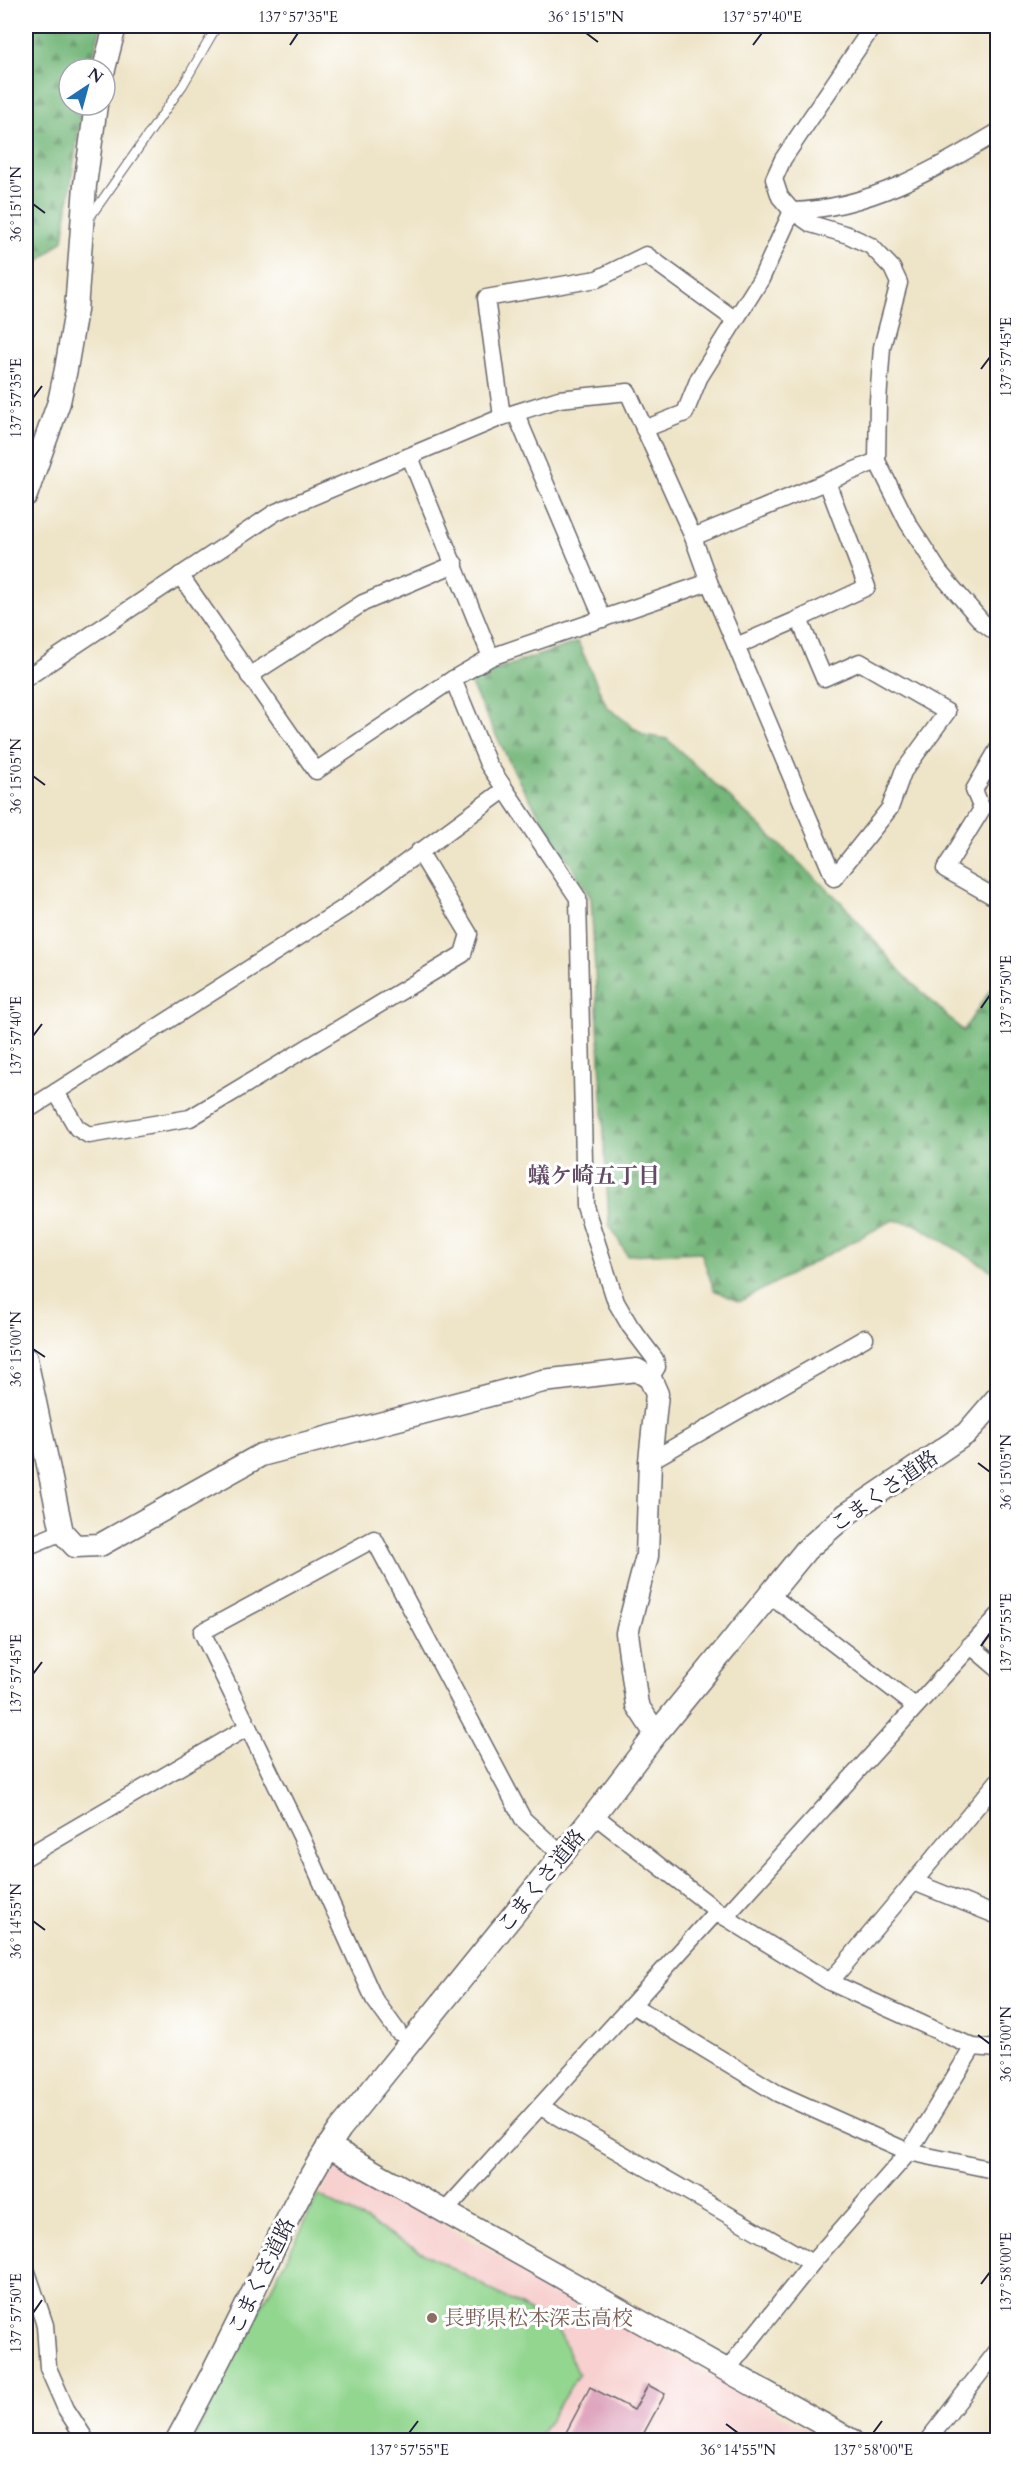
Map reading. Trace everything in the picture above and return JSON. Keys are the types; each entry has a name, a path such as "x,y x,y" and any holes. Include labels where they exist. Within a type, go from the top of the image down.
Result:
{"street":[{"path":"107,57 115,26"},
{"path":"873,26 783,159 774,179 780,197 792,211 811,224 848,235 871,246 892,268 899,283 882,347 877,461 908,523 940,573 982,622 998,634"},
{"path":"26,495 59,402 66,369 76,310 85,185 94,117"},
{"path":"792,211 814,210 850,202 890,189 940,167 998,132"},
{"path":"644,429 685,413 699,378 761,279 792,211"},
{"path":"603,619 509,416 486,298 597,279 646,255 734,319"},
{"path":"26,678 276,512 509,416 559,399 628,392 693,537 709,582 834,878 890,808 903,772 947,712 860,662 824,678 799,619"},
{"path":"410,457 491,657"},
{"path":"693,537 877,461"},
{"path":"736,646 867,588 827,482"},
{"path":"249,676 363,603 455,564"},
{"path":"180,575 316,771 453,679 491,657 709,582"},
{"path":"453,679 488,764 578,898 585,1206 616,1302 630,1326 655,1359 657,1367 650,1378"},
{"path":"998,749 974,790 982,809 945,869 998,899"},
{"path":"26,1111 344,908 504,790"},
{"path":"56,1092 77,1128 89,1135 190,1118 463,954 469,934 419,851"},
{"path":"650,1461 865,1338"},
{"path":"26,1359 62,1532 75,1546 100,1545 261,1455 543,1381 637,1370 650,1378 657,1394 650,1461 647,1556 627,1633 638,1705 656,1734"},
{"name":"こまくさ道路","path":"177,2440 218,2366 289,2215 328,2146 594,1815 656,1734 806,1550 847,1514 967,1433 998,1397"},
{"path":"26,1547 62,1532"},
{"path":"398,2031 374,1999 301,1836 202,1632 374,1539 523,1819 562,1855"},
{"path":"769,1594 915,1706"},
{"path":"446,2210 632,2005 721,1914 998,1616"},
{"path":"970,1645 998,1669"},
{"path":"26,1857 248,1727"},
{"path":"830,1982 998,1781"},
{"path":"594,1815 721,1914 830,1982 973,2048 998,2049"},
{"path":"914,1881 998,1916"},
{"path":"632,2005 777,2093 909,2152 998,2171"},
{"path":"726,2371 812,2263 909,2152 973,2048"},
{"path":"541,2107 812,2263"},
{"path":"328,2146 446,2210 851,2440"},
{"path":"26,2269 45,2325 48,2368 66,2409 86,2440"},
{"path":"928,2440 998,2350"}],"lane":[{"path":"82,227 183,85 217,26"}],"shaded area":[{"name":"長野県松本深志高校","path":"343,2170 826,2440 193,2440 329,2177 334,2171"}],"green space":[{"path":"26,26 101,26 93,57 57,57 57,117 80,117 63,240 26,273"},
{"path":"578,642 607,707 644,735 667,739 842,903 901,972 963,1031 997,980 997,1274 915,1224 893,1220 739,1302 714,1290 701,1252 627,1255 609,1224 591,898 520,783 468,679"},
{"name":"長野県松本深志高校","path":"319,2195 557,2326 578,2375 537,2440 193,2440"}],"building":[{"path":"648,2385 665,2394 640,2440 562,2440 590,2387 634,2410"}],"place":[{"name":"長野県松本深志高校","path":"432,2318"}],"district":[{"name":"蟻ケ崎五丁目","path":"594,1175"}]}
